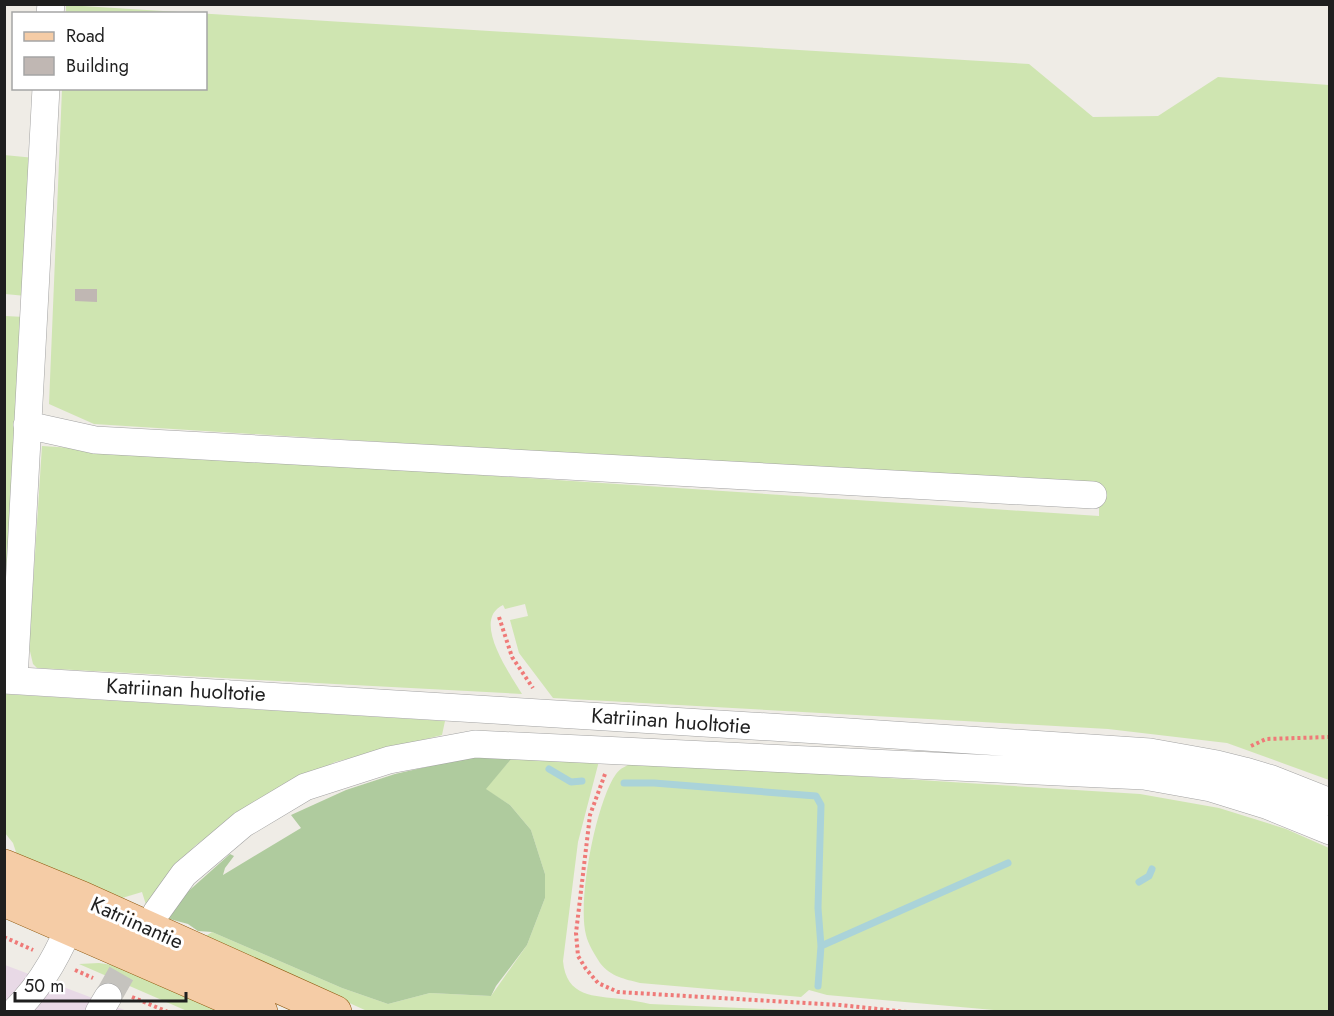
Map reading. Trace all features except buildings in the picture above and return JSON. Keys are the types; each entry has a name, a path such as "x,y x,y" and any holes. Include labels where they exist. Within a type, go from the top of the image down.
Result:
{"main road":[{"name":"Katriinantie","path":"4,866 76,913 261,1011"},
{"name":"Katriinantie","path":"4,900 76,913 335,1011"}],"lane":[{"path":"9,680 27,425 46,90"},
{"path":"27,425 95,440 1093,495"},
{"name":"Katriinan huoltotie","path":"9,680 1150,752 1217,764 1272,779 1329,802"},
{"path":"618,750 635,718"},
{"path":"156,913 184,874 243,824 305,787 389,760 475,744 1144,776 1222,791 1266,805 1329,831"},
{"path":"14,1011 29,997 55,960 76,913"}],"path":[{"path":"499,617 512,657 550,713"},
{"path":"1217,764 1266,739 1329,737"},
{"path":"618,750 605,773 590,815 576,933 578,956 598,982 618,992 907,1011"}],"shaded area":[{"path":"5,965 127,1011 5,1011"}],"green space":[{"path":"66,5 180,12 66,12"},
{"path":"207,14 1029,64 1093,117 1158,116 1218,77 1329,85 1329,780 1227,743 1108,729 553,698 519,653 510,620 528,616 525,604 505,609 503,605 494,612 491,622 496,648 522,694 37,668 33,664 29,647 42,446 1099,516 1099,487 94,424 49,404 62,90 207,90"},
{"path":"4,155 35,158 26,296 5,294"},
{"path":"5,316 25,317 5,639"},
{"path":"4,694 445,721 442,735 335,762 248,807 196,845 174,867 147,908 142,892 122,898 17,855 13,843 5,833"},
{"path":"466,758 512,758 486,789 510,805 531,830 545,874 545,898 527,945 491,996 430,993 388,1004 342,988 212,932 198,931 188,924 166,918 183,896 230,854 234,856 223,875 301,828 291,815 346,790 395,774"},
{"path":"512,758 599,761 578,842 563,961 565,973 576,988 601,997 650,1004 811,1011 367,1011 204,937 212,932 342,988 388,1004 430,993 491,996 527,945 545,898 545,874 531,830 510,805 485,789"},
{"path":"635,762 1140,794 1219,808 1286,829 1329,848 1329,1011 1016,1012 827,995 809,990 801,997 640,983 624,979 604,968 590,946 586,935 584,899 590,852 602,806 616,774 622,768"},
{"path":"99,963 119,966 226,1011 187,1011 79,964"}],"waterway":[{"path":"549,769 571,782 582,781"},
{"path":"624,783 654,783 816,796 821,805 818,908 821,946 818,986"},
{"path":"821,946 1008,863"},
{"path":"1139,882 1149,876 1152,869"}],"tunnel":[{"path":"108,997 142,937"}]}
